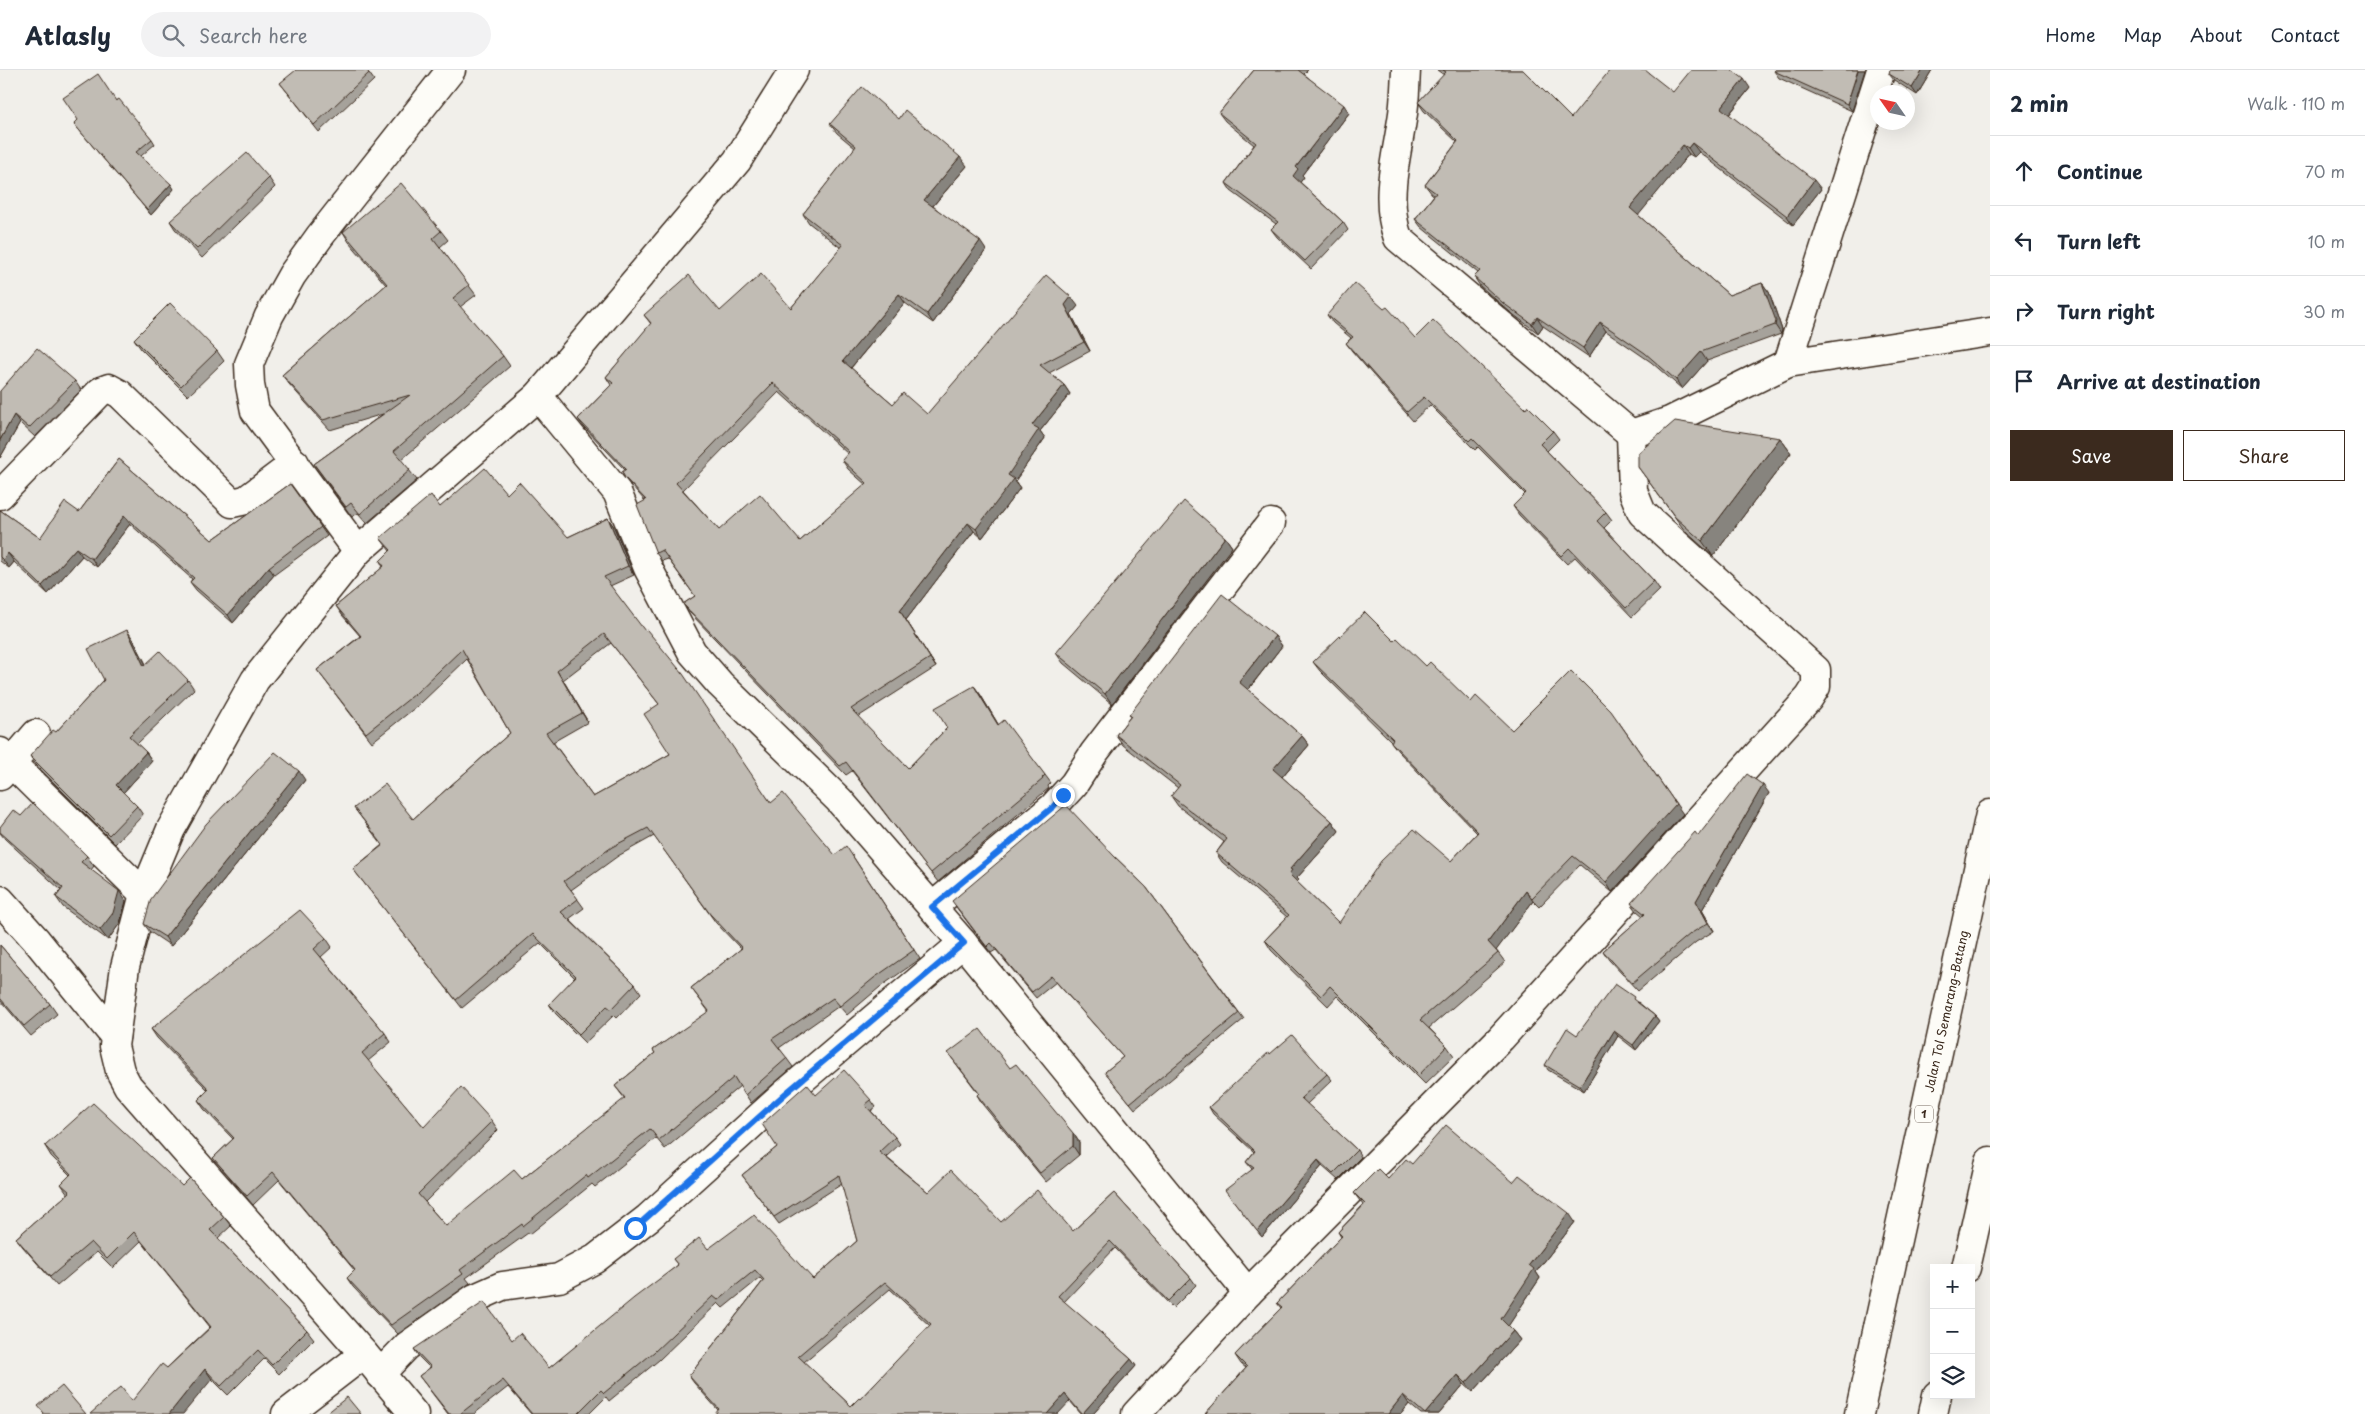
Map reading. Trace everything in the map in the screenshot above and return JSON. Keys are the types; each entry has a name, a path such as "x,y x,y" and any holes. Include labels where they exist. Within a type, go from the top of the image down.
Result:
{"main road":[{"path":"358,551 255,411 250,385 249,364 257,342 292,275 320,236 451,70"},
{"path":"414,1414 128,1086 120,1071 114,1046 115,1037 125,968 144,894 171,829 255,680 358,551 538,396 737,161 794,70"},
{"path":"1136,1414 1248,1293 1501,1038 1810,698 1816,687 1816,670 1642,514 1633,492 1631,434 1398,238 1393,224 1391,196 1394,162 1402,119 1406,70"},
{"path":"1788,363 1881,70"},
{"path":"1631,434 1670,421 1788,363 1990,332"},
{"path":"0,495 101,390 109,388 120,394 232,503 246,500 295,463"},
{"path":"538,396 617,492 648,568 692,652 720,684 839,800 964,943 1248,1293"},
{"path":"932,907 1053,807 1271,523"},
{"path":"36,734 4,764 144,894"},
{"name":"Jalan Tol Semarang–Batang","path":"1859,1414 1990,814"},
{"path":"0,900 37,941 115,1037"},
{"path":"286,1414 407,1346 475,1298 502,1286 559,1278 595,1259 648,1218 786,1093 964,943"},
{"path":"1967,1264 1990,1162"},
{"path":"1933,1414 1936,1399"}],"building":[{"path":"296,70 366,70 369,73 314,125 280,83"},
{"path":"1254,70 1298,70 1344,105 1296,167 1298,169 1293,176 1343,222 1305,261 1271,229 1278,222 1226,183 1256,143 1219,113"},
{"path":"1443,70 1523,70 1571,118 1610,70 1645,70 1673,92 1691,70 1732,70 1744,79 1721,108 1814,180 1787,216 1692,143 1688,148 1683,145 1630,208 1729,295 1762,283 1776,321 1775,325 1701,352 1676,380 1645,353 1600,322 1583,348 1537,317 1532,324 1503,303 1474,277 1480,271 1415,219 1436,193 1425,185 1458,141 1418,102 1446,72"},
{"path":"1775,70 1858,70 1847,104"},
{"path":"1890,70 1923,70 1914,85 1907,85 1889,74"},
{"path":"98,74 116,101 119,99 152,139 136,152 171,184 147,210 74,124 78,120 63,98"},
{"path":"862,87 899,119 905,110 960,157 924,200 980,241 927,314 899,294 843,361 893,404 903,393 927,414 1046,275 1071,297 1065,305 1084,342 1040,365 1064,385 1032,425 1039,429 1008,475 1014,479 976,529 968,523 900,611 930,658 851,709 908,768 947,728 935,708 974,686 998,725 1004,720 1045,775 1043,779 931,873 846,762 840,766 683,604 695,596 662,550 656,553 637,505 646,500 625,478 622,472 626,469 578,419 613,383 606,377 651,323 644,315 689,275 720,311 761,274 791,308 843,245 803,214 856,146 830,124","holes":["773,383 849,452 842,460 867,483 800,541 760,494 719,530 676,483"]},
{"path":"247,153 269,178 197,249 170,221"},
{"path":"401,183 441,231 433,238 469,285 453,298 503,356 394,451 410,470 360,514 351,503 346,507 314,464 410,395 323,420 282,375 387,284 343,232"},
{"path":"1355,283 1384,309 1387,307 1415,338 1433,320 1526,409 1528,406 1553,431 1540,444 1606,512 1597,521 1654,581 1626,608 1569,548 1561,556 1513,506 1526,493 1472,438 1469,441 1424,397 1407,412 1346,343 1353,337 1327,315"},
{"path":"170,303 217,351 181,386 134,339"},
{"path":"37,348 75,381 29,428 14,415 0,440 0,391"},
{"path":"1675,421 1780,438 1702,541 1675,517 1638,467 1638,453"},
{"path":"119,459 212,540 290,484 321,527 269,567 228,615 190,582 194,578 124,516 92,559 76,548 42,586 8,553 3,560 0,557 0,510 40,538 65,502 79,512"},
{"path":"485,468 507,494 519,482 568,537 608,518 628,566 604,577 645,631 647,630 683,674 771,803 783,793 835,855 846,846 914,950 874,978 840,1006 833,998 772,1039 787,1058 745,1095 734,1077 659,1140 650,1129 588,1178 586,1175 523,1226 522,1224 460,1270 463,1274 391,1325 347,1278 355,1270 273,1172 247,1196 213,1158 234,1138 198,1100 209,1089 151,1029 300,910 326,938 314,949 385,1033 362,1053 424,1127 461,1087 492,1121 418,1194 446,1226 514,1170 522,1179 625,1098 615,1086 655,1053 653,1050 709,1011 691,988 742,948 710,914 648,828 612,847 564,881 578,899 561,912 635,984 611,1009 607,1006 579,1034 549,1004 576,976 533,934 456,1000 353,869 383,845 354,808 385,784 413,819 510,733 462,649 415,694 366,733 317,670 361,636 336,606 384,566 380,561 391,550 380,538 431,495 440,507","holes":["604,634 659,704 644,714 670,754 593,797 546,733 582,713 557,671"]},
{"path":"1184,501 1225,537 1105,694 1056,653"},
{"path":"1222,594 1275,636 1239,682 1302,736 1273,769 1332,821 1290,869 1292,870 1289,874 1339,923 1381,861 1414,829 1451,861 1478,832 1391,742 1393,739 1313,662 1365,612 1394,641 1397,638 1426,666 1430,662 1471,702 1476,696 1512,730 1571,671 1611,711 1676,804 1606,882 1573,856 1532,898 1526,891 1488,942 1498,953 1420,1020 1447,1046 1419,1075 1330,986 1321,996 1265,940 1289,915 1216,853 1227,839 1171,796 1180,785 1116,735 1131,716 1129,715"},
{"path":"127,630 144,666 160,651 188,680 129,736 146,752 116,785 137,806 109,835 30,756 53,730 56,732 104,680 88,649"},
{"path":"275,752 299,771 165,937 144,924 151,899 206,824"},
{"path":"1747,774 1763,785 1696,901 1708,923 1690,934 1632,983 1603,951 1645,914 1631,903 1695,832 1698,836"},
{"path":"33,803 87,856 81,862 119,891 113,913 100,930 56,897 63,888 0,832 0,827 13,810 21,816"},
{"path":"1066,805 1146,887 1239,1013 1130,1103 1105,1072 1123,1057 1051,976 1032,992 991,943 987,947 952,901"},
{"path":"0,945 50,1004 24,1026 0,998"},
{"path":"1615,984 1634,997 1633,999 1655,1016 1633,1045 1614,1031 1580,1086 1545,1065 1567,1028 1577,1035"},
{"path":"980,1029 1010,1068 1016,1064 1073,1133 1073,1146 1040,1173 977,1095 979,1093 948,1053"},
{"path":"1292,1035 1327,1074 1301,1098 1357,1150 1333,1174 1318,1160 1257,1231 1225,1190 1254,1168 1246,1162 1255,1151 1209,1107 1269,1052 1270,1054"},
{"path":"844,1070 871,1100 865,1105 895,1137 879,1152 928,1192 951,1170 1001,1222 1037,1190 1073,1231 1114,1193 1191,1278 1168,1301 1110,1241 1058,1296 1131,1359 1082,1414 1065,1394 1047,1414 715,1414 719,1409 689,1376 764,1280 755,1270 718,1300 713,1296 654,1352 604,1393 601,1390 577,1414 532,1414 503,1380 460,1414 449,1414 419,1376 431,1367 414,1349 484,1302 512,1340 520,1333 549,1368 634,1298 678,1265 673,1259 699,1238 708,1249 754,1215 813,1279 857,1241 839,1175 774,1217 742,1175 777,1147 762,1124 807,1084 816,1095","holes":["885,1282 931,1324 860,1399 851,1406 798,1356"]},
{"path":"93,1103 182,1186 190,1178 224,1217 210,1230 307,1330 272,1365 258,1350 221,1386 205,1369 169,1414 90,1414 121,1387 132,1401 162,1364 167,1368 211,1327 134,1232 107,1259 91,1242 50,1277 16,1238 70,1192 61,1184 71,1174 45,1146"},
{"path":"1446,1125 1513,1182 1519,1175 1569,1213 1529,1265 1534,1269 1501,1319 1513,1331 1466,1383 1458,1375 1425,1414 1403,1395 1388,1414 1205,1414 1247,1367 1235,1355 1282,1307 1277,1303 1342,1236 1338,1232 1365,1204 1354,1193 1378,1169 1388,1179 1406,1159 1412,1164"},
{"path":"62,1386 86,1414 43,1414 38,1406"},
{"path":"347,1397 361,1414 326,1414"}],"route":[{"path":"635,1228 786,1093 964,943 932,907 1053,807 1063,795"}]}
